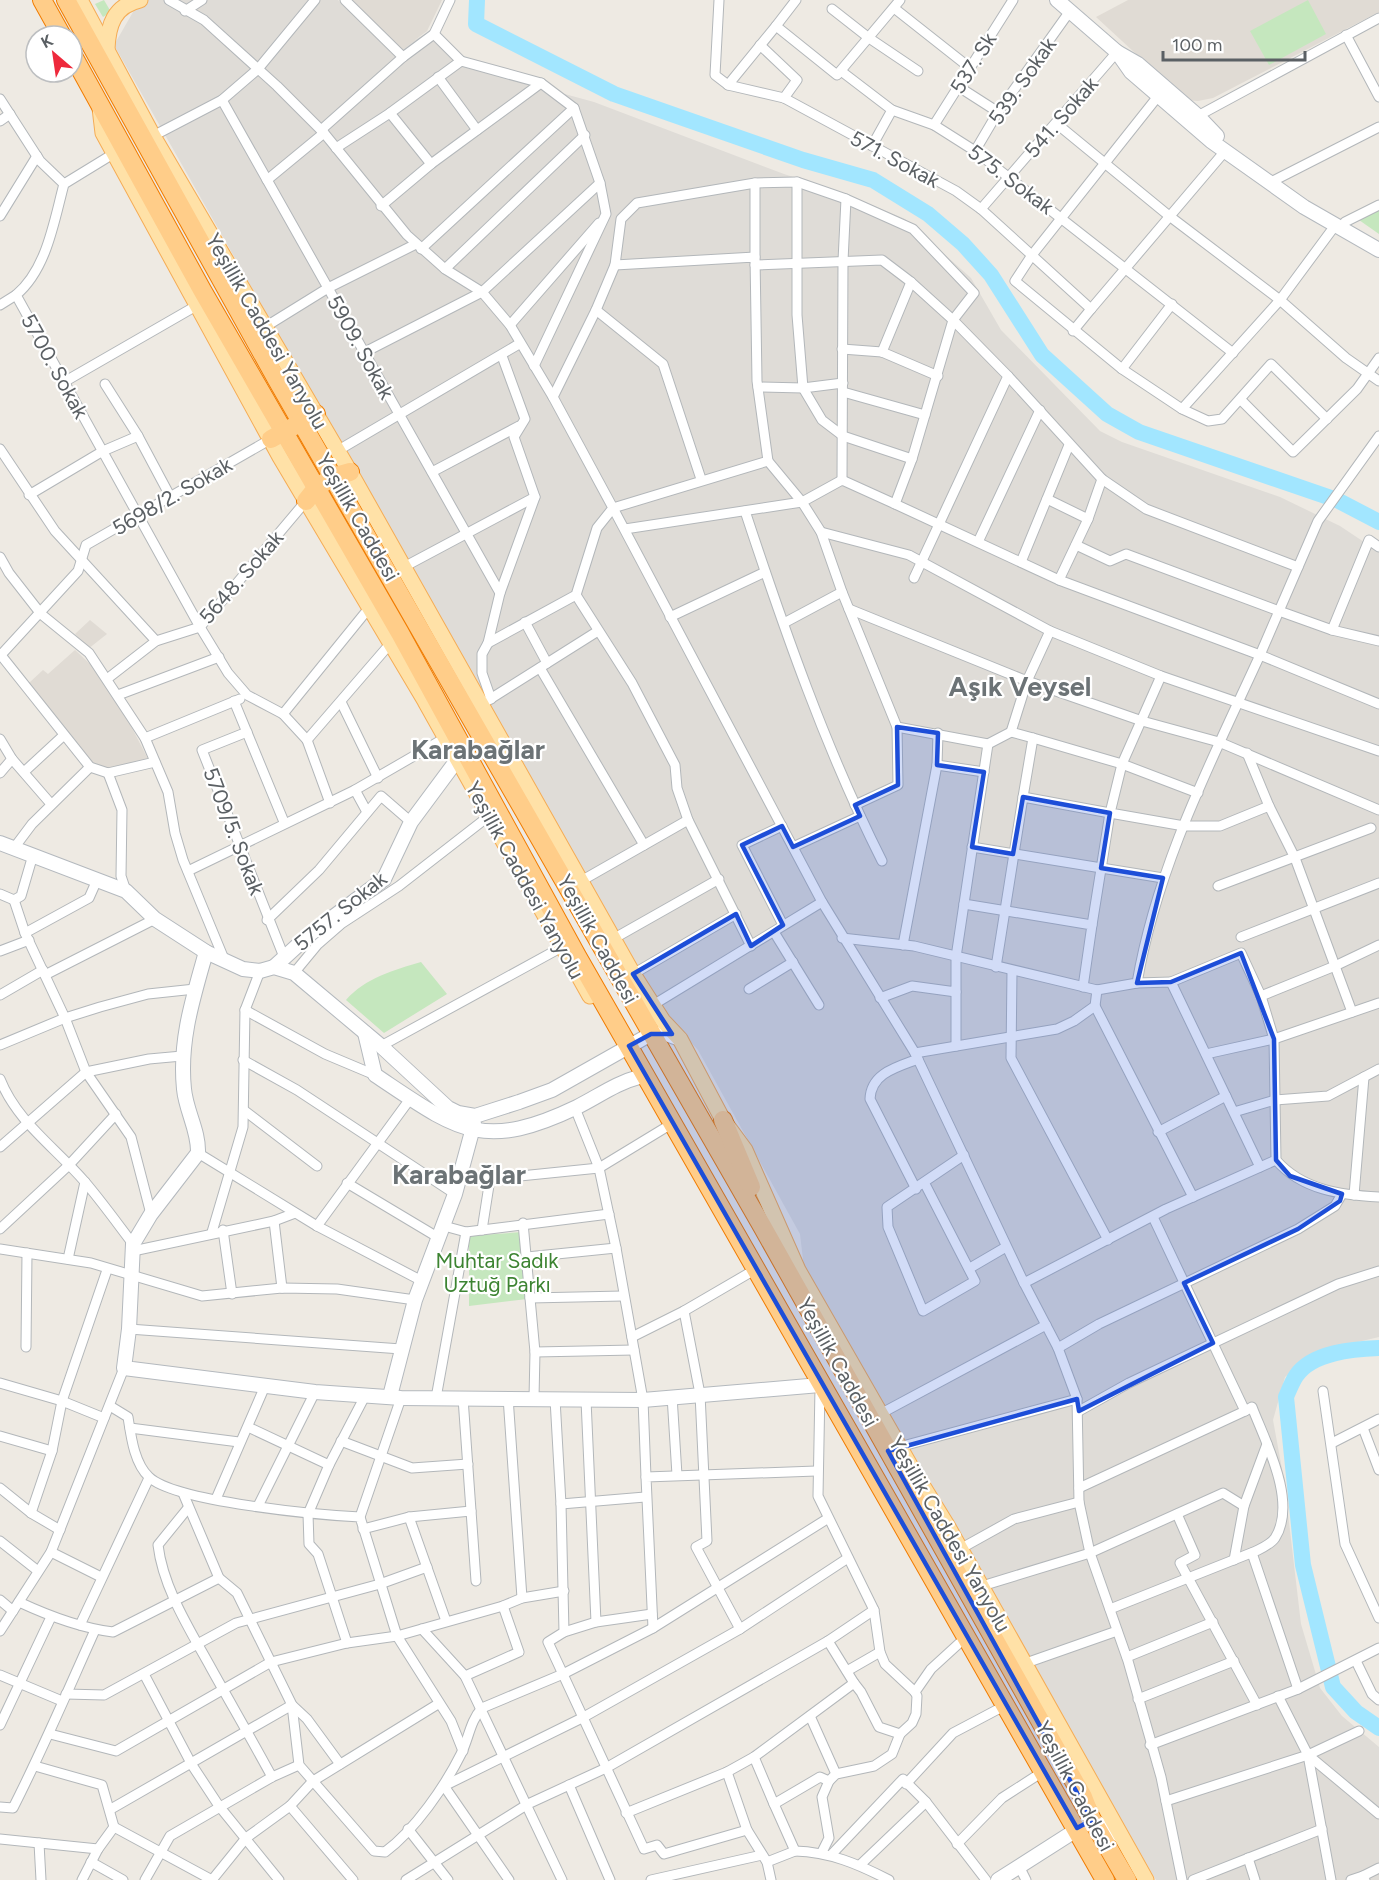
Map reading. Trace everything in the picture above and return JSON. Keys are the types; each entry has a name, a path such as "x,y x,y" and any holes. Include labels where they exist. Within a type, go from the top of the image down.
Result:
{"highway":[{"name":"Yeşillik Caddesi","path":"66,0 342,474 646,1009 651,1034 762,1226 1077,1787 1085,1824 1105,1880"},
{"path":"43,2 55,24"},
{"name":"Yeşillik Caddesi","path":"84,75 278,436 645,1081 673,1123 820,1385 1044,1771 1127,1880"},
{"path":"278,436 309,418"},
{"path":"311,494 342,474"},
{"path":"609,1018 624,1022 646,1009"},
{"path":"723,1120 759,1207 762,1226"}],"main road":[{"name":"Yeşillik Caddesi Yanyolu","path":"80,0 153,136 265,327 309,418 337,450 342,474 485,703 633,974 646,1009 680,1039 723,1120 745,1150 798,1270 899,1448 1026,1663 1146,1880"},
{"path":"107,49 108,30 116,12 140,0"},
{"path":"1057,0 1117,52 1138,64 1194,119 1211,141 1269,183 1340,224 1379,250"},
{"path":"1117,52 1131,72 1194,119"},
{"path":"100,102 103,133 113,154 196,306 278,436"},
{"path":"1340,224 1379,239"},
{"name":"Yeşillik Caddesi Yanyolu","path":"311,494 389,645 445,738 562,947 609,1018"},
{"name":"5757. Sokak","path":"279,962 314,939 384,879 411,822 457,760"},
{"path":"0,843 126,891 155,920 206,952 243,969 260,971 279,962 366,1033 448,1108 458,1113 475,1116 552,1090 651,1034 666,1034 680,1039"},
{"path":"206,952 186,1022 182,1056 185,1101 199,1142 198,1153 152,1214 133,1247 129,1329 124,1368 315,1392 395,1397 643,1400 820,1385"},
{"path":"366,1033 375,1075 441,1119 473,1131 485,1133 516,1129 575,1108 623,1081 645,1081"},
{"path":"395,1397 401,1349 422,1281 461,1176 475,1116"},
{"path":"998,1880 1085,1824 1121,1836"}],"street":[{"path":"169,0 204,20 258,69 322,132 381,206 418,246 445,269 482,292 510,326 553,397 625,529 842,938 917,1056 1006,1247 1058,1348 1077,1400 1079,1503 1090,1553 1127,1657 1166,1801 1182,1880"},
{"path":"185,11 202,0"},
{"path":"153,136 222,100 258,69 315,0"},
{"path":"345,0 403,57"},
{"path":"267,180 403,57 434,34 450,0"},
{"path":"719,1 714,75 728,85 796,0"},
{"name":"537. Sk","path":"934,125 1013,0"},
{"path":"839,73 897,4 970,68"},
{"path":"832,9 869,38 918,71"},
{"name":"539. Sokak","path":"975,151 998,112 1070,11"},
{"path":"1194,119 1379,18"},
{"name":"575. Sokak","path":"776,26 892,110 934,125 975,151 1233,353"},
{"path":"434,34 461,61 541,83 574,108 600,183 606,214 534,366"},
{"path":"1346,35 1379,97"},
{"path":"760,45 796,80 784,98"},
{"name":"541. Sokak","path":"981,209 1117,52"},
{"path":"336,148 390,113 461,61"},
{"path":"438,77 477,130"},
{"path":"381,206 431,164 541,83"},
{"name":"571. Sokak","path":"728,85 784,98 956,191 981,209 1091,309"},
{"path":"959,87 998,112"},
{"path":"1159,95 1032,255 1015,281 1122,369 1182,409 1204,420 1222,419 1271,364 1327,419"},
{"path":"0,99 37,156 64,183 113,154"},
{"name":"5909. Sokak","path":"222,100 500,593"},
{"path":"265,327 328,288 418,246 574,108"},
{"path":"872,146 892,110"},
{"path":"390,113 431,164"},
{"path":"0,121 10,114"},
{"path":"1057,124 1168,215 1280,300 1379,381"},
{"path":"1269,183 1379,127"},
{"path":"445,269 585,135"},
{"path":"1073,331 1168,215 1226,150"},
{"path":"0,216 37,156"},
{"path":"796,182 797,315 803,388 822,420 843,436 912,459"},
{"path":"553,397 596,310 615,265 621,219 638,203 755,183 796,182 846,199 913,229 979,292 953,320 912,459 895,504"},
{"name":"5700. Sokak","path":"64,183 47,247 29,285 16,295 200,627 247,695"},
{"path":"366,352 482,292 600,183"},
{"path":"755,183 758,387 768,461 802,502 821,532 842,592 897,727 898,785 855,805"},
{"path":"842,480 843,261 846,199"},
{"path":"1182,409 1280,300 1340,224 1379,205"},
{"path":"510,326 606,214"},
{"path":"615,265 882,260 911,282 953,320 1040,410 1069,445 1102,479 1146,509 1298,567"},
{"path":"882,352 911,282"},
{"path":"0,305 16,295"},
{"path":"1122,369 1172,304"},
{"path":"64,382 196,306"},
{"path":"596,310 663,364 701,479"},
{"path":"337,450 502,356 519,344"},
{"path":"842,349 882,352 938,376"},
{"path":"502,356 525,419 514,438 535,497 500,593 488,643 482,654 485,703 598,631"},
{"path":"1240,400 1293,452 1357,389 1379,358"},
{"path":"914,578 1008,376"},
{"path":"105,384 138,436 170,496"},
{"path":"758,387 843,387 925,415"},
{"path":"978,542 1040,410"},
{"path":"432,472 519,426"},
{"path":"29,495 103,451 138,436"},
{"name":"5698/2. Sokak","path":"0,655 41,614 78,571 87,545 278,436"},
{"path":"1137,983 1146,933 1162,878 1219,742 1260,655 1318,521 1379,436"},
{"path":"1021,562 1069,445"},
{"path":"0,449 55,531 156,641"},
{"path":"488,643 576,595 597,528 613,508 701,479 768,461"},
{"path":"1059,580 1088,519 1102,479"},
{"path":"625,529 802,502 842,480"},
{"path":"842,480 1059,580 1260,655 1379,704"},
{"name":"5648. Sokak","path":"107,678 156,641 200,627 311,494"},
{"path":"402,568 466,536 535,497"},
{"path":"1047,499 1088,519"},
{"path":"745,511 784,623 855,805 882,861"},
{"path":"821,532 909,555 1050,631 1161,676 1379,751"},
{"path":"1332,630 1369,540 1379,547"},
{"path":"1076,545 1110,561 1126,554 1332,630 1376,640 1379,628"},
{"path":"0,557 9,573 41,614 89,653 145,738 168,792 175,833 188,871 224,959"},
{"path":"670,617 765,572"},
{"path":"784,623 842,592"},
{"path":"576,595 632,683 675,765 677,788 688,820 751,946"},
{"path":"283,714 369,608"},
{"path":"849,609 1027,681 1142,721 1219,742 1379,810"},
{"path":"525,622 544,665 644,845"},
{"path":"1011,732 1027,681 1050,631"},
{"path":"307,740 389,645"},
{"path":"0,655 90,767 108,773 155,762"},
{"path":"118,695 219,657"},
{"path":"1083,987 1110,813 1122,764 1161,676"},
{"path":"145,738 247,695 283,714 307,740 330,803"},
{"path":"234,701 284,822"},
{"path":"340,702 378,777"},
{"path":"897,727 988,744 1011,732 1122,764 1198,793"},
{"name":"5709/5. Sokak","path":"247,732 202,750 240,844 279,962"},
{"path":"903,945 937,765 938,733"},
{"path":"24,772 64,735"},
{"path":"188,871 284,822 330,803 445,738"},
{"path":"996,967 1033,738"},
{"path":"0,739 12,759 51,804"},
{"path":"956,1046 956,957 988,744"},
{"path":"1247,753 1269,806 1295,858 1352,1012"},
{"path":"0,773 12,759"},
{"path":"937,765 984,772"},
{"path":"14,848 51,804 90,767"},
{"path":"108,773 122,810 121,876 126,891"},
{"path":"355,790 367,812"},
{"path":"267,920 319,870 381,796 411,822"},
{"path":"1023,797 1184,826 1220,826 1269,806"},
{"path":"294,973 314,939 399,886 489,816"},
{"path":"793,847 860,816"},
{"path":"581,881 688,820"},
{"path":"782,826 742,845 783,925"},
{"path":"1218,886 1371,828"},
{"path":"972,846 1162,878"},
{"path":"14,900 21,896 33,855"},
{"path":"613,939 719,879"},
{"path":"0,951 89,898 97,880"},
{"path":"1241,937 1379,883"},
{"path":"0,894 14,900 27,937 65,1018 86,1072 131,1137 152,1214"},
{"path":"646,1009 822,902"},
{"path":"964,904 1092,925"},
{"path":"633,974 736,914"},
{"path":"0,995 155,920"},
{"path":"774,932 819,1005"},
{"path":"842,938 903,945 1097,990 1137,983 1171,982 1241,953 1261,996 1274,1039 1276,1160 1290,1176 1341,1194 1379,1197"},
{"path":"1261,996 1335,966 1379,945"},
{"path":"381,1046 562,947"},
{"path":"749,990 793,962"},
{"path":"212,1232 245,1111 243,1060 245,1010 260,971"},
{"path":"1012,971 1011,1058 1108,1239"},
{"path":"1171,982 1260,1167"},
{"path":"880,998 912,986 956,992"},
{"path":"0,1045 65,1018 148,994 195,989"},
{"path":"1097,990 1095,1006 1193,1197"},
{"path":"1206,1054 1274,1039 1379,1003"},
{"path":"964,1155 921,1186 887,1207 888,1227 923,1311 975,1281 970,1268 921,1186 870,1099 870,1089 876,1079 917,1056 1010,1035 1057,1029 1074,1021 1095,1006"},
{"path":"245,1010 326,1054 375,1075"},
{"path":"0,1147 86,1072 149,1059 182,1056"},
{"path":"243,1060 297,1090 455,1194"},
{"path":"1234,1112 1275,1100 1329,1096 1379,1069"},
{"path":"1354,1196 1364,1077"},
{"path":"0,1079 4,1101 85,1182 133,1247 274,1221 295,1213"},
{"path":"1158,1132 1226,1096"},
{"path":"317,1226 410,1099"},
{"path":"575,1108 598,1168 609,1214 643,1400 645,1497 653,1628"},
{"path":"245,1111 317,1166"},
{"path":"0,1229 69,1165 116,1114"},
{"path":"461,1176 490,1179 598,1168 673,1123"},
{"path":"198,1153 230,1170 317,1226 422,1281"},
{"path":"1024,1283 1153,1216 1276,1160"},
{"path":"482,1230 490,1179"},
{"path":"68,1259 85,1182"},
{"path":"347,1183 441,1232 466,1232 523,1223 609,1214"},
{"path":"1058,1348 1099,1324 1298,1229 1335,1206 1341,1194"},
{"path":"1153,1216 1245,1410"},
{"path":"274,1221 282,1288"},
{"path":"523,1223 535,1352 534,1398"},
{"path":"223,1230 232,1294"},
{"path":"436,1398 466,1232"},
{"path":"970,1268 1006,1247"},
{"path":"527,1257 616,1248"},
{"path":"0,1249 68,1259 202,1296 282,1288 337,1289 416,1300"},
{"path":"26,1347 27,1253"},
{"path":"632,1337 684,1311 756,1269"},
{"path":"31,1513 52,1451 62,1401 108,1270"},
{"path":"1078,1411 1213,1343 1338,1284 1379,1271"},
{"path":"530,1298 623,1296"},
{"path":"684,1311 700,1394 705,1476 707,1541 696,1547 740,1629"},
{"path":"880,1414 1046,1325"},
{"path":"129,1329 401,1349"},
{"path":"535,1352 634,1350"},
{"path":"0,1631 51,1552 124,1368"},
{"path":"0,1383 62,1401 104,1418"},
{"path":"774,1804 820,1777 833,1778 874,1766 892,1754 900,1734 912,1723 916,1714 917,1696 885,1664 880,1652 874,1610 827,1519 818,1496 816,1471 820,1385"},
{"path":"216,1499 265,1386"},
{"path":"1323,1391 1345,1544 1379,1618"},
{"path":"258,1506 315,1392"},
{"path":"347,1643 318,1554 309,1544 308,1514 329,1465 364,1396"},
{"path":"672,1396 677,1475"},
{"path":"395,1397 381,1458 360,1517 397,1636 438,1704 451,1721 463,1751"},
{"path":"508,1397 522,1599"},
{"path":"463,1398 476,1581"},
{"path":"555,1399 561,1504 564,1632"},
{"path":"586,1400 596,1622"},
{"path":"899,1448 1077,1400"},
{"path":"110,1406 128,1417 137,1458 149,1478 183,1493 308,1514 360,1517"},
{"path":"1079,1488 1252,1407 1274,1456 1281,1498 1280,1526 1274,1540 1252,1553 1110,1609"},
{"path":"1332,1443 1379,1419"},
{"path":"130,1428 239,1442"},
{"path":"248,1428 329,1465"},
{"path":"1363,1428 1379,1470"},
{"path":"0,1436 52,1451"},
{"path":"341,1441 412,1468 468,1464"},
{"path":"1234,1560 1244,1506 1267,1444"},
{"path":"646,1477 816,1471"},
{"path":"80,1625 149,1478"},
{"path":"0,1488 31,1513 60,1530"},
{"path":"183,1493 219,1578 237,1593 292,1705 299,1765 374,1851 385,1852 408,1829 444,1786 463,1751 474,1717 482,1708 562,1674 653,1628 827,1519"},
{"path":"982,1586 1090,1553 1223,1493 1244,1506"},
{"path":"561,1504 645,1497"},
{"path":"960,1549 1014,1519 1079,1503"},
{"path":"188,1508 158,1545 160,1562 175,1600 198,1645 272,1777"},
{"path":"363,1529 409,1517 471,1511"},
{"path":"1177,1514 1195,1555 1180,1563 1257,1705"},
{"path":"409,1517 446,1621"},
{"path":"0,1541 38,1571"},
{"path":"51,1552 101,1577"},
{"path":"1252,1553 1298,1689"},
{"path":"444,1786 582,1718 740,1629 848,1558"},
{"path":"0,1674 19,1684 64,1697 104,1695 236,1623 380,1584 427,1567"},
{"path":"19,1602 51,1617 95,1630 113,1632 219,1578"},
{"path":"50,1734 116,1751 271,1662 347,1643 397,1636 522,1599 564,1591"},
{"path":"0,1600 13,1611"},
{"path":"465,1676 519,1652 503,1606"},
{"path":"406,1880 477,1833 528,1804 606,1768 828,1641 874,1610"},
{"path":"652,1614 596,1622 564,1632 548,1642 644,1849 657,1845 664,1854 747,1830"},
{"path":"0,1725 51,1617"},
{"path":"1127,1657 1213,1623"},
{"path":"422,1629 465,1676 482,1708 502,1756 528,1804 562,1880"},
{"path":"0,1807 13,1808 50,1734 64,1697 95,1630"},
{"path":"1026,1663 1118,1631"},
{"path":"915,1692 931,1669 966,1637"},
{"path":"828,1641 861,1692 879,1727 900,1734"},
{"path":"1150,1745 1298,1689 1379,1648"},
{"path":"847,1671 880,1652"},
{"path":"1138,1699 1234,1661"},
{"path":"1356,1661 1372,1694 1379,1700"},
{"path":"144,1674 192,1765 219,1806 279,1880"},
{"path":"626,1813 727,1772 754,1757 854,1683"},
{"path":"1278,1696 1308,1755 1331,1880"},
{"path":"114,1827 212,1880 246,1838 290,1806 313,1780 438,1704"},
{"path":"111,1809 192,1765 292,1705"},
{"path":"292,1705 307,1719 339,1764"},
{"path":"906,1784 953,1733 1006,1705"},
{"path":"810,1716 833,1778"},
{"path":"1166,1801 1308,1755 1359,1731"},
{"path":"1308,1755 1379,1814"},
{"path":"754,1757 795,1851"},
{"path":"145,1880 170,1836 219,1806 299,1765"},
{"path":"35,1766 102,1785 111,1809 114,1827 98,1849 82,1880"},
{"path":"957,1844 1002,1798 1044,1771"},
{"path":"727,1772 747,1830 764,1858 771,1880"},
{"path":"826,1854 829,1838 822,1797 833,1778"},
{"path":"826,1854 903,1779 926,1802 986,1880"},
{"path":"568,1785 610,1880"},
{"path":"444,1786 509,1880"},
{"path":"860,1865 926,1802"},
{"path":"290,1806 353,1880"},
{"path":"408,1829 448,1880"},
{"path":"1193,1880 1322,1829"},
{"path":"0,1839 98,1849"},
{"path":"39,1843 41,1880"},
{"path":"651,1880 795,1851 826,1854 860,1865 889,1880"},
{"path":"1248,1858 1255,1880"},
{"path":"92,1862 123,1880"},
{"path":"1019,1866 1026,1880"},
{"path":"1351,1880 1364,1878 1379,1868"}],"highlighted area":[{"path":"897,727 938,733 937,765 984,772 972,847 1013,854 1023,797 1110,813 1101,868 1163,878 1137,983 1171,982 1241,953 1274,1039 1276,1160 1290,1176 1342,1194 1340,1201 1298,1229 1184,1283 1213,1343 1079,1411 1077,1399 888,1451 1092,1820 1077,1828 629,1046 651,1034 672,1034 633,974 736,914 751,946 783,925 742,845 782,826 793,847 860,816 855,805 898,785"}],"shaded area":[{"path":"140,0 338,0 391,53 429,32 443,38 464,59 528,84 594,102 784,174 851,196 905,219 971,278 1001,330 1100,431 1122,442 1280,497 1340,526 1379,552 1379,1337 1315,1352 1285,1377 1273,1420 1284,1480 1301,1624 1320,1688 1342,1716 1379,1747 1379,1880 1156,1880 804,1268 800,1234 698,1050 661,1009 114,45"},
{"path":"351,0 442,0 427,31 400,51"},
{"path":"1128,0 1379,0 1379,12 1213,98 1198,101 1186,100 1096,17"},
{"path":"90,620 107,634 88,649 75,634"},
{"path":"75,650 90,664 118,701 148,759 103,769 89,761 29,683 43,670 48,674"}],"green space":[{"path":"104,0 111,12 103,17 95,4"},
{"path":"1308,0 1326,34 1269,65 1250,31"},
{"path":"1379,209 1379,234 1359,220"},
{"path":"421,962 447,994 384,1033 346,1000 371,980"},
{"name":"Muhtar Sadık Uztuğ Parkı","path":"522,1232 527,1299 469,1306 469,1236"}],"waterway":[{"path":"477,0 476,24 614,94 803,160 873,180 928,214 963,244 991,275 1042,355 1107,414 1139,432 1337,500 1379,522"},
{"path":"1379,1348 1334,1353 1312,1362 1296,1376 1286,1397 1303,1565 1333,1687 1356,1712 1379,1728"}],"district":[{"name":"Aşık Veysel","path":"1020,686"},
{"name":"Karabağlar","path":"478,749"},
{"name":"Karabağlar","path":"459,1174"}]}
